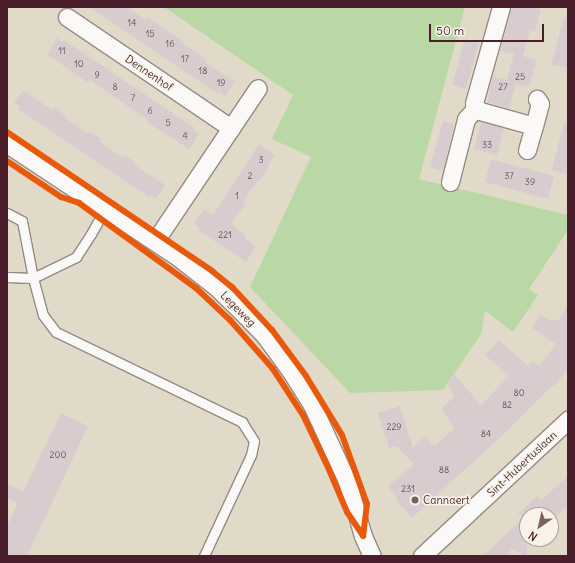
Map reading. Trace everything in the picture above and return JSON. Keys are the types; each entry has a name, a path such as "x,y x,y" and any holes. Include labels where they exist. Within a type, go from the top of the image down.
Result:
{"street":[{"path":"500,7 474,103 476,108 480,111 534,126"},
{"name":"Dennenhof","path":"67,17 231,128"},
{"path":"154,241 258,88"},
{"path":"527,150 540,104 537,99"},
{"path":"450,182 466,119 476,108"},
{"name":"Legeweg","path":"7,144 154,241 215,286 265,336 290,370 312,405 347,481 362,536 372,556"},
{"name":"Sint-Hubertuslaan","path":"422,556 568,420"}],"lane":[{"path":"7,277 33,278 76,257 105,209"},
{"path":"7,213 22,221 33,278 43,314 56,332 242,422 254,441 251,455 204,556"}],"green space":[{"path":"164,7 465,7 419,179 568,215 568,230 529,289 538,295 513,332 485,311 481,334 443,390 350,393 250,287 311,157 272,139 293,95"}],"building":[{"path":"89,7 127,7 146,20 148,17 207,60 205,62 235,82 225,96 219,92 218,94"},
{"path":"512,7 541,9 535,32 530,30 523,56 537,60 529,87 516,84 509,109 487,102 493,77 507,80 514,54 500,51"},
{"path":"564,17 568,17 568,68 551,65"},
{"path":"57,38 63,42 64,40 195,128 193,130 199,134 189,149 147,122 148,120 90,80 88,83 47,54"},
{"path":"465,39 479,42 466,89 452,85"},
{"path":"23,90 52,110 54,107 65,115 64,117 88,134 89,131 101,139 100,142 123,158 125,155 135,162 135,165 165,185 156,199 150,195 149,197 18,109 20,107 14,103"},
{"path":"443,121 454,124 443,171 430,167"},
{"path":"481,122 504,128 497,155 474,149"},
{"path":"564,123 568,124 568,174 552,170"},
{"path":"259,144 275,155 267,167 269,168 251,190 244,201 246,203 231,224 246,236 245,238 256,246 246,262 198,230 200,228 194,224 204,209 213,215"},
{"path":"491,159 554,176 548,199 485,182"},
{"path":"568,305 568,369 554,386 553,385 506,432 412,518 396,500 397,498 388,486 414,464 396,446 389,448 378,413 400,406 413,448 425,436 434,446 455,428 441,409 455,396 448,385 454,374 481,405 509,376 485,355 499,340 528,366 532,361 539,366 556,344 532,328 541,315 551,321 553,319 558,321"},
{"path":"61,413 88,426 27,556 7,556 7,526 18,503 7,498 7,484 23,492"},
{"path":"568,476 568,505 559,514 559,507 525,507 537,496 541,500"},
{"path":"519,522 519,547 527,547 527,556 511,549 508,556 483,556"}],"cycle path":[{"path":"7,132 212,271 232,287 272,330 306,376 342,435 367,504 363,536"},
{"path":"7,161 61,197 79,203 196,288 230,320 273,369 303,415 327,465 347,512 363,536"}],"place":[{"name":"Cannaert","path":"415,500"}]}
